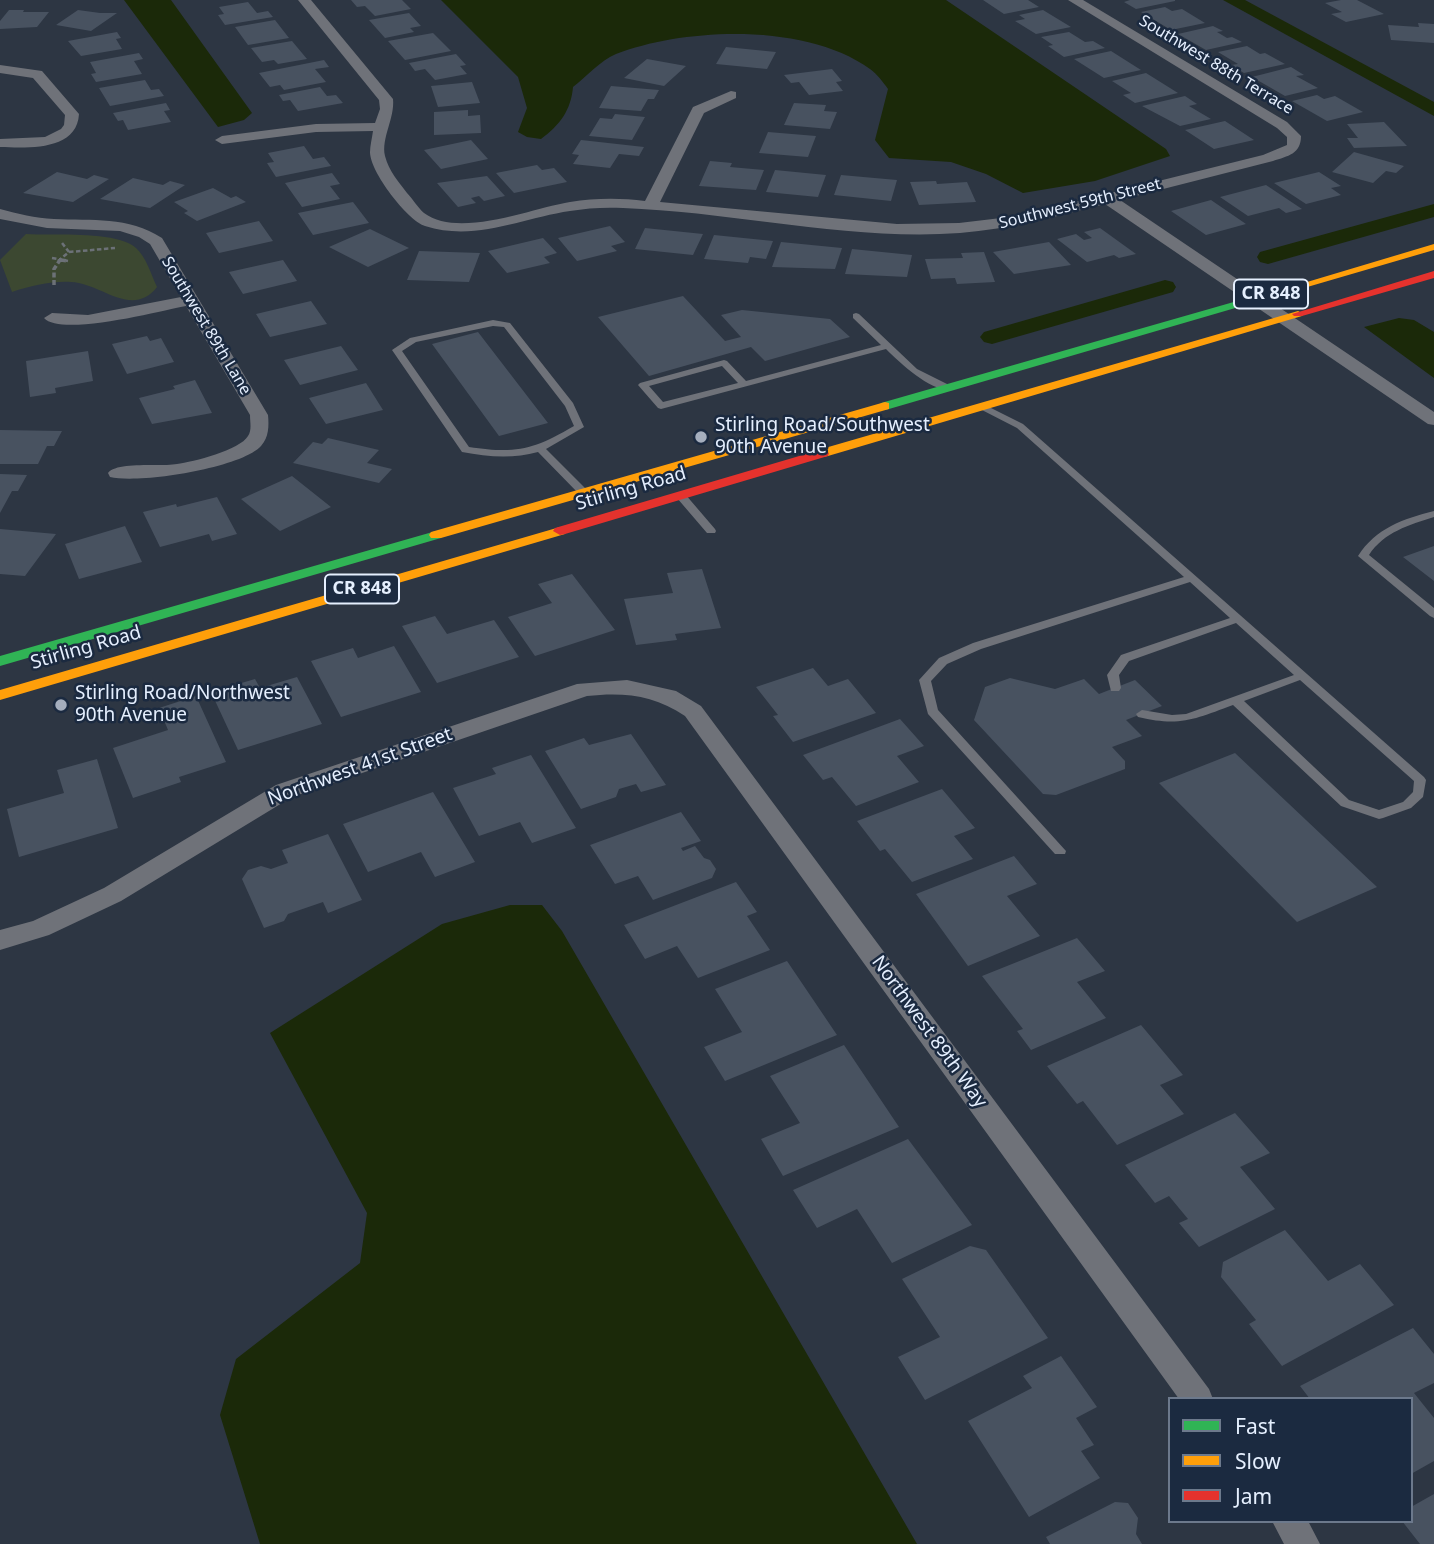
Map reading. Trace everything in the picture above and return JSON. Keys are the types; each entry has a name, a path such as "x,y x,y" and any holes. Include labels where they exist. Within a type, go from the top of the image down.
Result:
{"main road":[{"name":"Stirling Road","path":"0,661 1434,247"},
{"name":"Stirling Road","path":"0,695 1434,275"},
{"path":"949,389 983,407"}],"street":[{"name":"Southwest 59th Street","path":"304,0 382,90 387,109 377,154 379,164 418,216 429,222 457,228 476,227 571,206 597,203 652,204 930,230 1018,221 1268,158 1290,150 1294,145"},
{"name":"Southwest 88th Terrace","path":"1074,0 1282,125 1294,136 1294,145"},
{"path":"0,69 37,74 72,114 71,127 60,137 38,142 0,143"},
{"path":"652,204 698,110 731,95"},
{"path":"222,140 316,128 381,127"},
{"path":"1107,198 1252,299 1320,340 1434,419"},
{"name":"Southwest 89th Lane","path":"0,214 19,220 113,225 138,230 156,241 259,415 260,430 254,443 226,457 178,470 117,473"},
{"path":"52,318 89,320 189,300"},
{"name":"Northwest 41st Street","path":"11,937 77,914 149,876 242,813 284,791 585,689 615,685 643,688"},
{"name":"Northwest 89th Way","path":"643,688 677,698 692,710 1197,1397"},
{"path":"1289,1523 1304,1544"}],"lane":[{"path":"856,316 914,371 949,389"},
{"path":"479,325 507,325 570,405 579,427 542,450 497,455 466,450 397,350 413,340 479,325"},
{"path":"744,384 724,363 643,385 662,406 888,346"},
{"path":"983,407 1020,426 1420,780 1419,794 1407,805 1379,815 1345,803 1236,700"},
{"path":"542,450 584,493"},
{"path":"681,496 711,531"},
{"path":"1434,514 1396,526 1370,544 1363,556 1434,614"},
{"path":"1060,851 932,711 925,680 943,661 977,646 1191,578"},
{"path":"1115,688 1113,675 1125,658 1238,619"},
{"path":"1142,714 1172,719 1187,718 1301,676"}],"path":[{"path":"60,241 69,252"},
{"path":"54,285 52,272 60,259 69,252 119,248"},
{"path":"51,258 68,261"}],"shaded area":[{"path":"124,0 171,0 252,113 244,120 218,127"},
{"path":"441,0 946,0 1166,149 1170,156 1095,181 1023,193 986,174 951,162 889,158 875,140 888,89 873,71 844,54 814,43 746,34 676,38 616,54 599,64 573,87 567,110 554,128 541,139 527,137 518,132 527,108 518,77"},
{"path":"26,234 99,236 127,242 143,256 157,287 137,300 116,297 71,282 41,284 12,292 0,260"},
{"path":"1399,318 1414,320 1434,332 1434,378 1364,327"},
{"path":"510,905 542,905 562,931 917,1544 260,1544 220,1415 236,1359 360,1263 367,1213 270,1033 442,924"}],"building":[{"path":"351,0 402,0 411,9 375,16 365,6 357,7"},
{"path":"983,0 1028,0 1039,7 1004,14"},
{"path":"1357,0 1384,14 1346,22 1331,14 1342,12 1325,3"},
{"path":"1175,1 1136,9 1124,2"},
{"path":"248,2 257,13 268,11 273,17 225,25 218,15 224,14 219,7"},
{"path":"1165,7 1172,11 1182,9 1205,23 1171,30 1141,12"},
{"path":"9,10 49,12 37,27 0,29 0,21"},
{"path":"78,10 117,13 91,31 56,25"},
{"path":"1043,10 1071,27 1036,34 1015,21 1025,19 1019,15"},
{"path":"409,13 421,26 410,28 414,32 385,38 369,20"},
{"path":"275,20 289,38 248,45 235,27"},
{"path":"1418,23 1434,24 1434,43 1391,40 1388,25 1419,27"},
{"path":"1213,26 1223,31 1217,32 1227,38 1232,37 1242,42 1206,50 1178,34"},
{"path":"117,32 121,38 116,39 122,49 81,56 68,41"},
{"path":"1069,32 1085,42 1093,41 1105,48 1064,57 1048,46 1053,45 1041,37"},
{"path":"433,33 451,51 405,60 388,41"},
{"path":"292,41 307,59 278,64 274,60 262,62 251,48"},
{"path":"1247,46 1285,64 1244,73 1231,65 1238,64 1218,52"},
{"path":"726,47 776,52 767,69 716,64"},
{"path":"1111,51 1141,70 1104,78 1074,59"},
{"path":"139,53 143,59 134,61 142,74 96,82 91,74 96,73 90,62"},
{"path":"456,54 466,65 460,66 467,74 435,80 425,69 415,71 409,63"},
{"path":"647,59 686,66 664,86 624,78"},
{"path":"324,60 329,67 315,69 326,82 284,90 280,85 270,87 259,73"},
{"path":"1291,67 1304,75 1296,76 1318,88 1285,96 1252,77"},
{"path":"832,69 842,81 836,82 843,91 809,95 799,82 791,83 784,75"},
{"path":"1146,73 1178,93 1135,103 1123,95 1131,93 1112,81"},
{"path":"145,80 151,90 159,89 164,96 110,106 99,88"},
{"path":"472,82 480,103 438,107 431,86"},
{"path":"611,86 659,90 654,99 648,99 641,111 599,108"},
{"path":"320,87 327,96 336,95 343,103 298,111 290,100 283,101 279,95"},
{"path":"1317,95 1324,99 1335,96 1363,112 1327,121 1292,101"},
{"path":"1185,96 1197,104 1189,106 1211,119 1180,126 1142,106"},
{"path":"166,103 170,110 164,111 171,122 128,130 123,120 118,121 113,113"},
{"path":"794,103 826,105 824,111 837,112 830,129 784,125"},
{"path":"468,110 468,116 480,115 481,133 434,135 434,112"},
{"path":"615,114 645,117 632,140 589,136 600,118 612,119"},
{"path":"1225,121 1254,140 1214,149 1185,130"},
{"path":"1384,122 1407,146 1354,148 1347,138 1358,138 1347,124"},
{"path":"768,132 816,136 808,157 759,153"},
{"path":"471,140 488,159 441,169 424,150"},
{"path":"581,140 644,147 639,156 619,154 610,168 573,164 579,155 572,154"},
{"path":"304,146 313,159 324,157 331,166 276,177 267,163 274,162 268,153"},
{"path":"1354,152 1404,166 1396,173 1386,171 1373,183 1332,172"},
{"path":"710,161 732,163 730,167 764,170 756,190 699,186"},
{"path":"537,165 542,170 554,168 567,182 514,193 496,173"},
{"path":"775,170 826,175 818,197 766,192"},
{"path":"57,172 87,179 94,175 109,179 73,202 23,193"},
{"path":"1319,172 1341,186 1331,188 1341,195 1306,204 1274,183"},
{"path":"332,173 340,184 330,186 340,199 302,207 285,183"},
{"path":"841,175 897,180 891,201 834,195"},
{"path":"487,176 505,196 484,201 479,196 471,198 476,203 458,207 437,183"},
{"path":"133,178 163,185 170,181 185,185 150,208 100,199"},
{"path":"936,181 937,184 967,182 976,202 919,205 910,182"},
{"path":"1266,185 1302,209 1286,213 1279,208 1248,216 1220,197"},
{"path":"213,188 231,198 236,196 246,202 197,221 184,213 188,211 174,202"},
{"path":"1211,200 1246,224 1206,235 1171,211"},
{"path":"353,202 369,223 313,235 298,213"},
{"path":"259,221 273,241 219,253 206,233"},
{"path":"610,226 625,242 611,246 617,251 577,261 558,238"},
{"path":"645,228 703,234 693,255 635,249"},
{"path":"1100,228 1136,254 1119,258 1114,255 1087,262 1057,239 1076,234 1084,240 1092,238 1084,232"},
{"path":"370,229 409,248 368,267 329,247"},
{"path":"714,235 773,241 766,259 750,257 748,263 704,259"},
{"path":"543,238 557,253 544,257 550,263 507,273 488,251"},
{"path":"781,242 842,248 835,269 772,267"},
{"path":"1049,242 1071,265 1014,274 993,252"},
{"path":"852,249 912,255 907,277 845,274"},
{"path":"419,251 480,253 469,282 407,280"},
{"path":"984,252 995,282 957,284 955,278 931,279 925,259 963,258 961,253"},
{"path":"283,260 297,281 243,294 229,272"},
{"path":"683,296 725,341 741,337 721,315 742,310 830,319 850,337 765,361 751,347 649,376 598,317"},
{"path":"311,301 327,324 270,337 256,314"},
{"path":"478,332 548,423 499,436 432,344"},
{"path":"147,336 150,341 161,338 174,362 127,374 112,344"},
{"path":"341,346 358,370 300,385 284,360"},
{"path":"88,351 93,381 55,388 56,393 30,397 26,361"},
{"path":"195,380 212,413 152,424 139,398 175,389 173,386"},
{"path":"366,383 383,410 326,424 309,398"},
{"path":"0,430 62,431 54,446 47,446 38,464 0,464"},
{"path":"328,438 379,450 367,463 392,469 379,483 293,463 313,442 322,444"},
{"path":"0,474 27,475 18,491 12,491 0,513"},
{"path":"292,476 331,507 280,531 241,499"},
{"path":"217,497 237,534 212,541 209,534 160,547 143,512"},
{"path":"125,526 142,562 79,579 65,544"},
{"path":"0,529 56,534 25,576 0,574"},
{"path":"1434,546 1434,581 1403,557"},
{"path":"702,569 721,628 675,634 677,640 636,645 624,599 673,593 667,573"},
{"path":"572,574 615,630 535,656 508,617 552,603 538,584"},
{"path":"435,616 447,634 494,620 519,657 437,683 402,626"},
{"path":"394,646 421,692 341,717 311,661 353,648 358,658"},
{"path":"813,668 828,686 848,679 876,713 793,742 773,716 778,715 756,687"},
{"path":"297,677 322,724 238,750 211,692 255,679 260,688"},
{"path":"1010,678 1055,689 1084,679 1099,694 1135,680 1162,706 1126,720 1142,736 1112,747 1125,761 1125,769 1056,795 1043,794 974,720 985,687"},
{"path":"196,696 226,762 179,777 181,782 133,798 113,748 168,730 159,708"},
{"path":"900,719 924,746 897,756 919,782 856,806 832,777 823,780 803,755"},
{"path":"631,734 666,785 641,792 636,784 619,789 616,797 581,809 545,751 584,738 589,745"},
{"path":"1235,753 1377,887 1297,922 1159,783"},
{"path":"531,755 576,828 532,843 520,822 479,836 453,788 496,774 492,768"},
{"path":"97,759 118,828 19,857 7,809 64,793 57,770"},
{"path":"942,789 975,828 954,836 973,859 912,882 885,849 880,851 857,821"},
{"path":"433,792 475,862 435,877 421,852 368,872 343,824"},
{"path":"681,812 701,841 681,848 683,851 695,846 704,858 710,860 716,869 712,878 653,900 638,876 615,884 590,845"},
{"path":"328,834 362,900 328,913 323,902 288,914 284,921 264,928 242,879 248,870 261,866 271,869 288,863 282,850"},
{"path":"1014,856 1037,884 1007,896 1040,936 968,966 916,894"},
{"path":"736,882 757,912 747,916 770,950 698,978 677,946 645,959 624,925"},
{"path":"1077,938 1105,971 1077,982 1106,1018 1031,1050 1017,1031 1023,1029 982,976"},
{"path":"787,961 837,1035 725,1081 704,1047 742,1032 715,989"},
{"path":"1141,1025 1183,1075 1160,1085 1184,1114 1117,1145 1083,1101 1077,1104 1047,1066"},
{"path":"844,1045 899,1127 783,1176 761,1139 800,1123 770,1076"},
{"path":"1235,1113 1270,1153 1240,1167 1275,1209 1199,1247 1179,1223 1188,1219 1169,1196 1155,1203 1125,1165"},
{"path":"908,1139 972,1225 892,1263 857,1209 817,1228 793,1190"},
{"path":"1285,1230 1328,1281 1360,1264 1394,1305 1282,1366 1249,1324 1256,1320 1221,1277 1223,1262"},
{"path":"970,1246 986,1250 1048,1338 925,1400 898,1357 940,1337 902,1279"},
{"path":"1413,1328 1434,1354 1434,1383 1414,1393 1434,1418 1434,1461 1413,1473 1413,1397 1308,1397 1300,1386"},
{"path":"1061,1356 1097,1407 1076,1418 1094,1445 1081,1451 1100,1478 1029,1517 968,1421 1032,1388 1023,1376"},
{"path":"1434,1494 1434,1544 1420,1544 1404,1523 1413,1523 1413,1506"},
{"path":"1115,1502 1128,1503 1138,1518 1136,1534 1142,1544 1050,1544 1046,1537"}],"waterway":[{"path":"1232,0 1434,110"},
{"path":"1268,257 1434,210"},
{"path":"992,337 1165,287"}],"traffic: fast":[{"path":"885,406 1293,288"},
{"path":"0,661 436,535"}],"traffic: slow":[{"path":"1293,288 1434,247"},
{"path":"823,453 1298,314"},
{"path":"436,535 885,406"},
{"path":"0,695 560,531"}],"traffic: jam":[{"path":"1298,314 1434,274"},
{"path":"560,531 823,453"}],"place":[{"name":"Stirling Road/Southwest 90th Avenue","path":"701,437"},
{"name":"Stirling Road/Northwest 90th Avenue","path":"61,705"}]}
